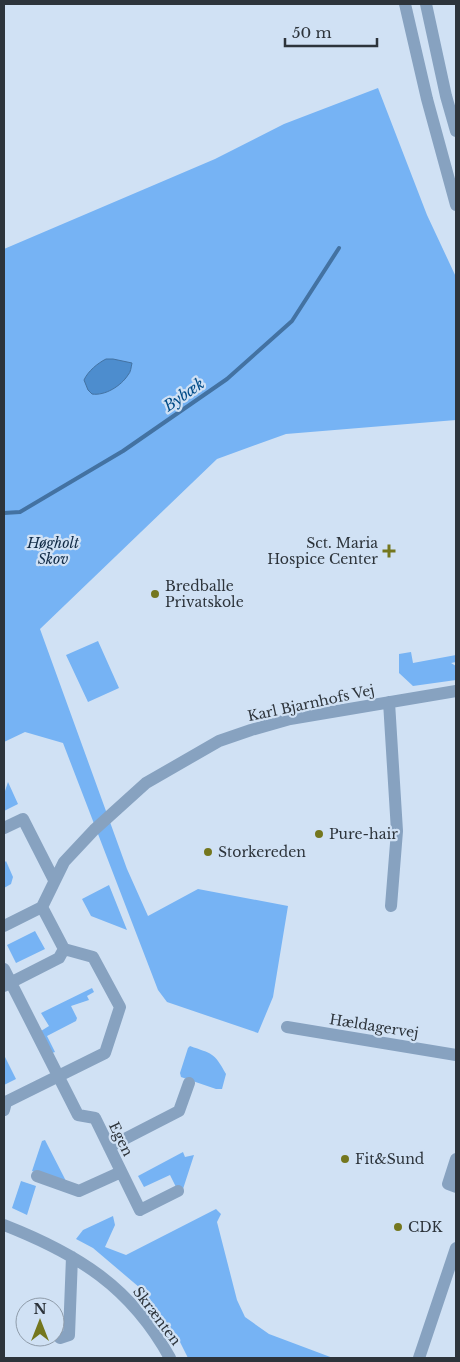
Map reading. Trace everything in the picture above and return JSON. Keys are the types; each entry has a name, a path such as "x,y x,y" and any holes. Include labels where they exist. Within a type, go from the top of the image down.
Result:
{"street":[{"path":"405,4 427,99 456,205"},
{"path":"426,4 446,96 456,131"},
{"name":"Karl Bjarnhofs Vej","path":"42,907 64,862 88,836 146,782 219,741 290,720 456,692"},
{"name":"Karl Bjarnhofs Vej","path":"389,702 397,831 391,906"},
{"path":"4,828 23,819 54,880"},
{"path":"4,926 42,907 64,949 93,957 120,1007 105,1053 6,1102 4,1110"},
{"path":"7,984 59,958 64,949"},
{"name":"Egen","path":"4,969 7,984 78,1115 94,1118 121,1172 79,1191 37,1176"},
{"name":"Hældagervej","path":"287,1027 456,1055"},
{"path":"109,1148 179,1111 189,1083"},
{"path":"456,1160 448,1184 456,1187"},
{"path":"121,1172 140,1210 178,1191"},
{"name":"Skrænten","path":"4,1225 72,1256 110,1282 134,1304 170,1358"},
{"path":"419,1358 456,1248"},
{"path":"65,1336 69,1335 72,1256"}],"green space":[{"name":"Høgholt Skov","path":"378,88 427,215 456,277 456,420 286,434 217,459 40,629 127,869 148,916 198,889 288,906 273,997 258,1033 167,1002 158,990 63,743 25,732 4,742 4,249 215,159 284,124"},
{"path":"98,641 119,688 88,702 66,655"},
{"path":"411,652 413,663 456,655 456,662 451,663 456,666 456,680 413,686 399,673 399,654"},
{"path":"8,782 18,804 4,811 4,794"},
{"path":"6,861 13,877 11,884 4,888 4,863"},
{"path":"109,885 127,930 91,916 82,899"},
{"path":"35,931 45,949 16,963 7,945"},
{"path":"92,988 94,992 87,996 89,1000 71,1006 77,1018 76,1021 47,1036 55,1052 52,1053 41,1031 49,1026 41,1013"},
{"path":"190,1046 212,1055 218,1061 226,1074 222,1089 216,1089 181,1077 180,1073"},
{"path":"4,1055 16,1079 4,1085"},
{"path":"45,1140 66,1181 32,1171 42,1141"},
{"path":"183,1152 185,1157 194,1155 183,1189 176,1187 170,1175 144,1187 138,1176"},
{"path":"21,1181 36,1186 27,1215 12,1208"},
{"path":"216,1209 221,1214 217,1222 237,1300 245,1317 269,1334 333,1358 188,1358 177,1336 157,1319 140,1300 146,1293 93,1248 76,1239 83,1230 113,1216 115,1225 105,1247 126,1255"}],"shaded area":[{"path":"106,359 132,363 130,372 121,383 112,389 92,394 84,380 88,373"}],"waterway":[{"name":"Bybæk","path":"4,513 20,512 123,451 227,379 292,321 339,248"}],"place":[{"name":"Sct. Maria Hospice Center","path":"389,551"},
{"name":"Bredballe Privatskole","path":"155,594"},
{"name":"Pure-hair","path":"319,834"},
{"name":"Storkereden","path":"208,852"},
{"name":"Fit&Sund","path":"345,1159"},
{"name":"CDK","path":"398,1227"}]}
